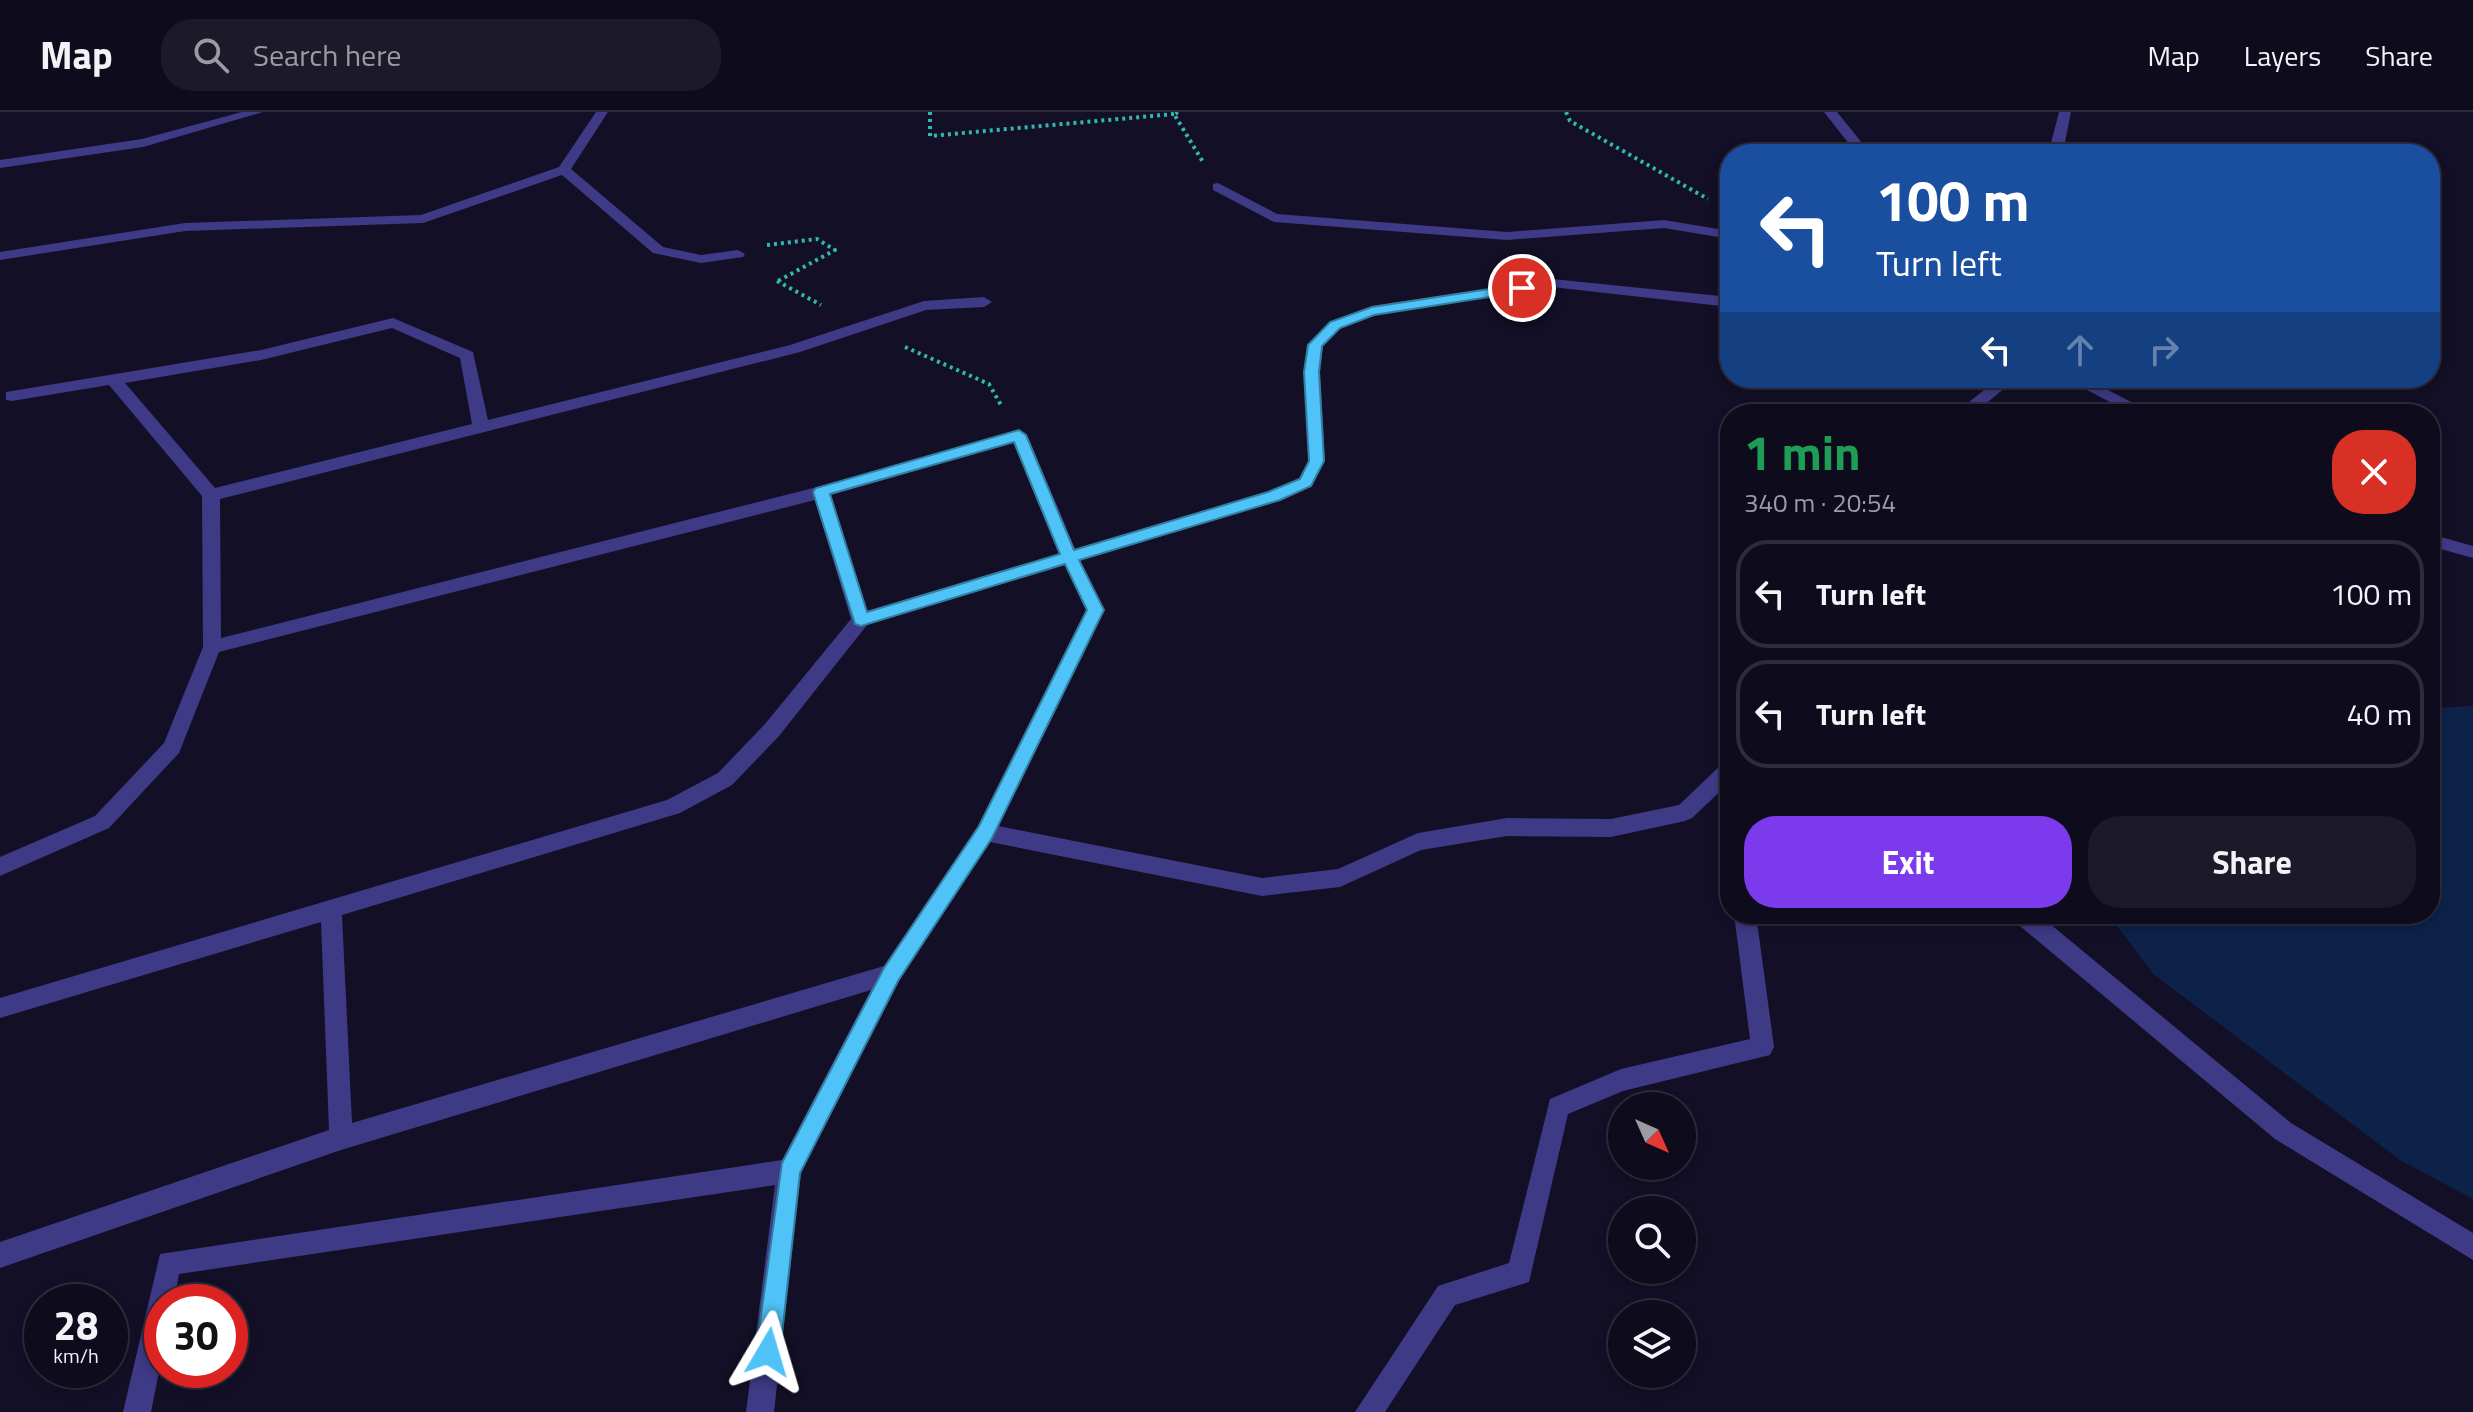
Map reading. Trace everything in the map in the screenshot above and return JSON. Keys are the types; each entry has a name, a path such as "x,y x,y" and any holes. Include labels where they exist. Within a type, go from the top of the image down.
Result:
{"street":[{"path":"0,164 143,143 257,112"},
{"path":"0,256 185,227 423,219 564,170 602,112"},
{"path":"1830,112 1856,144"},
{"path":"2058,144 2065,112"},
{"path":"564,170 658,250 701,259 738,254"},
{"path":"1218,187 1274,218 1507,236 1664,224 1720,233"},
{"path":"0,1008 673,807 725,779 772,730 861,620 1274,496 1305,482 1317,461 1312,372 1315,345 1335,325 1360,316 1552,283 1720,301"},
{"path":"211,495 795,349 924,306 984,302"},
{"path":"12,396 261,355 393,323 467,355 481,427"},
{"path":"0,867 102,822 172,747 212,647 211,495 113,379"},
{"path":"1975,404 1996,388"},
{"path":"2093,388 2125,404"},
{"path":"212,647 821,492 1019,435 1050,516 1095,610 985,832 891,974 789,1171 760,1412"},
{"path":"821,492 861,620"},
{"path":"2440,543 2473,552"},
{"path":"985,832 1262,887 1340,878 1418,842 1463,834 1507,827 1611,828 1685,812 1720,784"},
{"path":"331,910 341,1138"},
{"path":"1369,1412 1447,1295 1520,1273 1558,1107 1621,1080 1762,1047 1746,924"},
{"path":"2034,924 2283,1131 2473,1247"},
{"path":"0,1255 341,1138 891,974"},
{"path":"137,1412 169,1263 789,1171"}],"path":[{"path":"930,112 930,136 1176,113 1218,187"},
{"path":"1566,112 1570,121 1704,194 1713,205"},
{"path":"738,254 771,243 817,239 835,250 777,281"},
{"path":"859,326 989,384 1019,435"}],"water":[{"path":"2473,706 2473,1199 2400,1160 2153,974 2116,924 2440,924 2440,708"}],"route":[{"path":"768,1352 789,1171 891,974 985,832 1095,610 1073,563 1061,540 1050,516 1019,435 821,492 861,620 1038,567 1067,558 1097,549 1156,532 1274,496 1305,482 1317,461 1312,372 1315,345 1335,325 1372,311 1522,288"}]}
